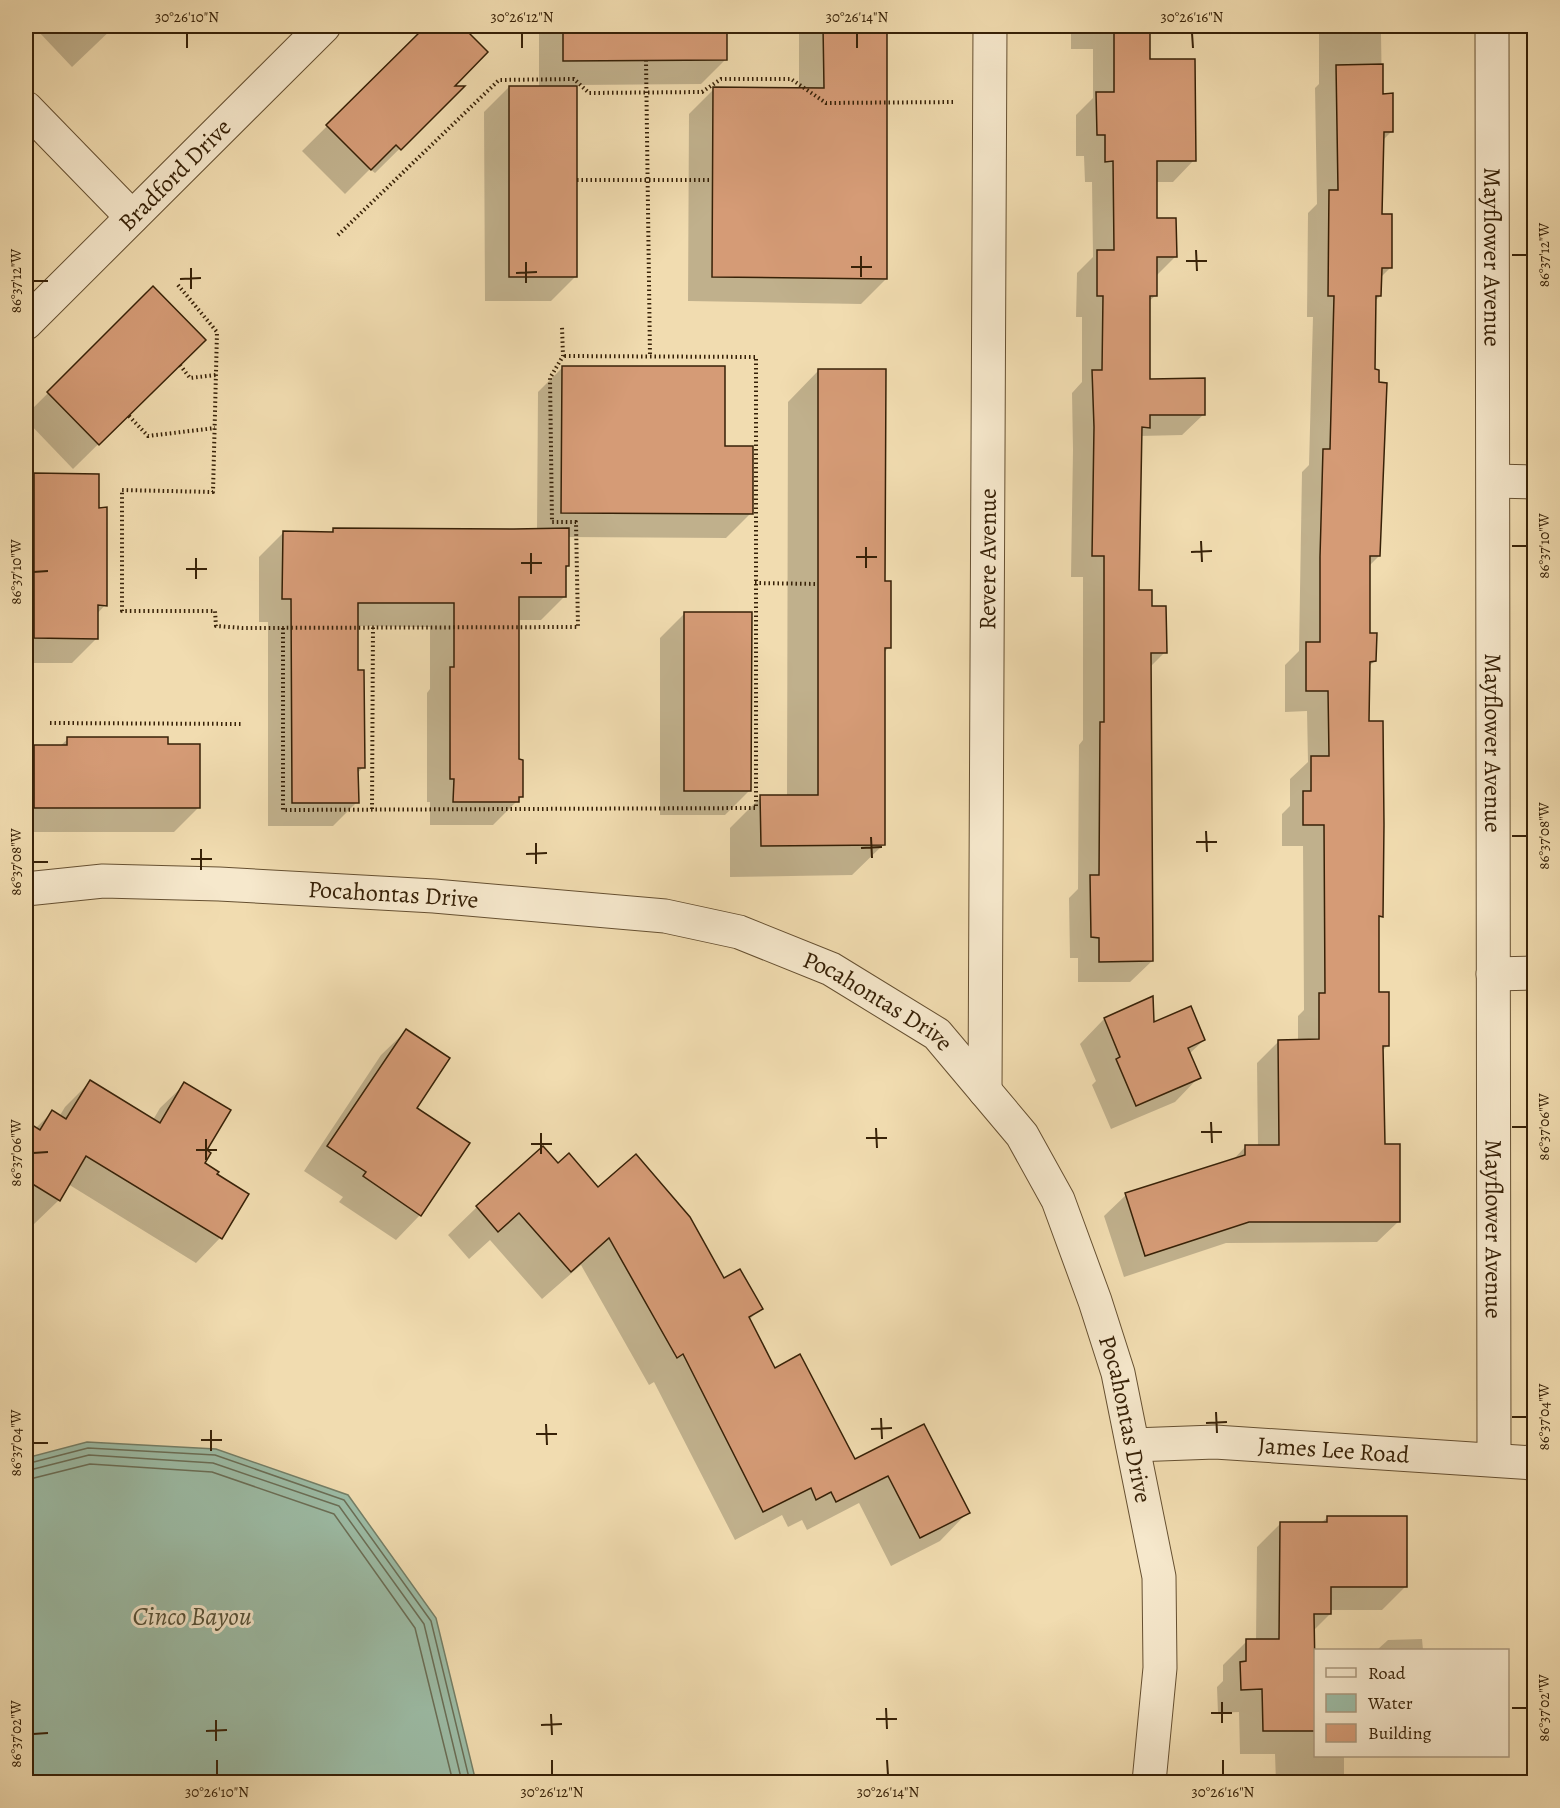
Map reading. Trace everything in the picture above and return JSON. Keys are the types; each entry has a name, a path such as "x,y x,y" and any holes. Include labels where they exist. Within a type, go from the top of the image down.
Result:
{"street":[{"name":"Bradford Drive","path":"26,323 324,26"},
{"name":"Revere Avenue","path":"985,1091 990,26"},
{"name":"Mayflower Avenue","path":"1492,26 1494,1460"},
{"path":"26,108 132,217"},
{"path":"1494,481 1534,482"},
{"name":"Pocahontas Drive","path":"26,889 103,881 230,885 434,897 665,916 739,932 831,969 937,1034 1022,1135 1058,1200 1093,1293 1119,1380 1159,1577 1160,1668 1149,1782"},
{"path":"1493,974 1534,973"},
{"name":"James Lee Road","path":"1133,1445 1215,1442 1534,1463"}],"path":[{"path":"646,60 650,357"},
{"path":"338,235 499,80 574,79 589,93 702,92 721,80 791,79 826,103 990,101"},
{"path":"577,180 713,180"},
{"path":"178,285 217,332 213,492 122,490 122,611 215,611 216,626 283,628 578,627 576,522 552,522 550,378 563,356 562,327"},
{"path":"283,628 283,810 756,808 756,357 563,356"},
{"path":"180,366 190,378 216,375"},
{"path":"129,416 148,436 215,428"},
{"path":"755,584 818,584"},
{"path":"372,810 373,627"},
{"path":"50,723 243,724"}],"water":[{"name":"Cinco Bayou","path":"87,1442 216,1449 348,1495 436,1618 476,1782 26,1782 26,1458"}],"building":[{"path":"426,26 462,26 488,52 455,86 465,86 401,150 396,145 371,170 326,125"},
{"path":"563,26 727,26 727,60 563,61"},
{"path":"823,26 887,26 887,279 712,277 713,87 824,88"},
{"path":"1114,26 1150,26 1150,59 1195,59 1196,161 1157,161 1157,218 1176,218 1177,257 1157,257 1157,296 1150,296 1150,379 1205,378 1205,415 1150,415 1150,428 1142,427 1139,590 1152,590 1152,606 1166,606 1167,653 1151,653 1153,961 1099,962 1099,938 1091,937 1090,875 1099,875 1100,722 1104,722 1104,556 1092,556 1094,427 1092,370 1102,370 1103,296 1097,296 1097,250 1114,250 1113,161 1105,162 1105,135 1097,135 1096,92 1114,92"},
{"path":"1383,64 1383,94 1393,93 1393,132 1384,132 1382,214 1392,214 1392,268 1382,268 1381,296 1376,296 1375,369 1379,370 1379,382 1387,383 1380,556 1370,556 1370,633 1377,633 1376,661 1370,662 1369,721 1383,721 1383,917 1379,916 1379,992 1389,992 1389,1046 1383,1046 1385,1144 1400,1144 1400,1222 1249,1222 1145,1256 1125,1193 1245,1155 1245,1145 1279,1145 1278,1040 1319,1039 1319,993 1325,993 1324,825 1303,825 1303,791 1311,791 1311,756 1329,756 1328,691 1306,691 1306,642 1320,642 1323,449 1330,449 1334,296 1328,296 1329,190 1338,190 1336,65"},
{"path":"509,86 577,86 577,277 509,277"},
{"path":"153,286 206,340 99,445 47,392"},
{"path":"562,366 725,366 725,446 753,446 753,514 561,513"},
{"path":"818,369 886,369 885,581 891,581 891,648 885,648 885,845 761,846 760,795 818,795"},
{"path":"34,473 99,474 99,508 107,507 107,606 98,605 98,639 34,638"},
{"path":"333,528 569,528 566,597 519,597 519,759 523,760 523,797 519,797 519,802 453,802 454,779 450,779 450,667 454,667 454,603 358,603 358,670 364,670 365,768 358,768 359,803 292,803 291,599 282,599 283,531 333,532"},
{"path":"684,612 752,612 751,791 684,791"},
{"path":"67,737 168,737 168,744 200,744 200,808 34,808 34,745 67,745"},
{"path":"1153,996 1154,1022 1191,1006 1205,1040 1188,1048 1201,1078 1136,1106 1116,1059 1120,1057 1104,1018"},
{"path":"406,1029 450,1058 417,1108 470,1143 421,1216 363,1176 366,1172 327,1146"},
{"path":"90,1080 160,1123 184,1082 231,1110 207,1150 211,1153 205,1163 219,1172 217,1174 249,1194 222,1239 86,1156 60,1201 26,1180 26,1121 40,1130 52,1110 66,1119"},
{"path":"543,1146 558,1163 569,1153 598,1187 636,1154 690,1217 724,1278 740,1269 763,1309 749,1317 775,1368 800,1354 855,1459 924,1424 970,1513 920,1538 888,1476 836,1502 831,1492 816,1500 811,1488 763,1512 683,1354 677,1358 609,1238 571,1272 519,1213 498,1232 476,1206"},
{"path":"1327,1516 1407,1516 1407,1587 1331,1587 1331,1614 1314,1614 1314,1731 1263,1731 1262,1689 1241,1690 1240,1662 1246,1661 1246,1639 1279,1639 1280,1522 1327,1522"}]}
